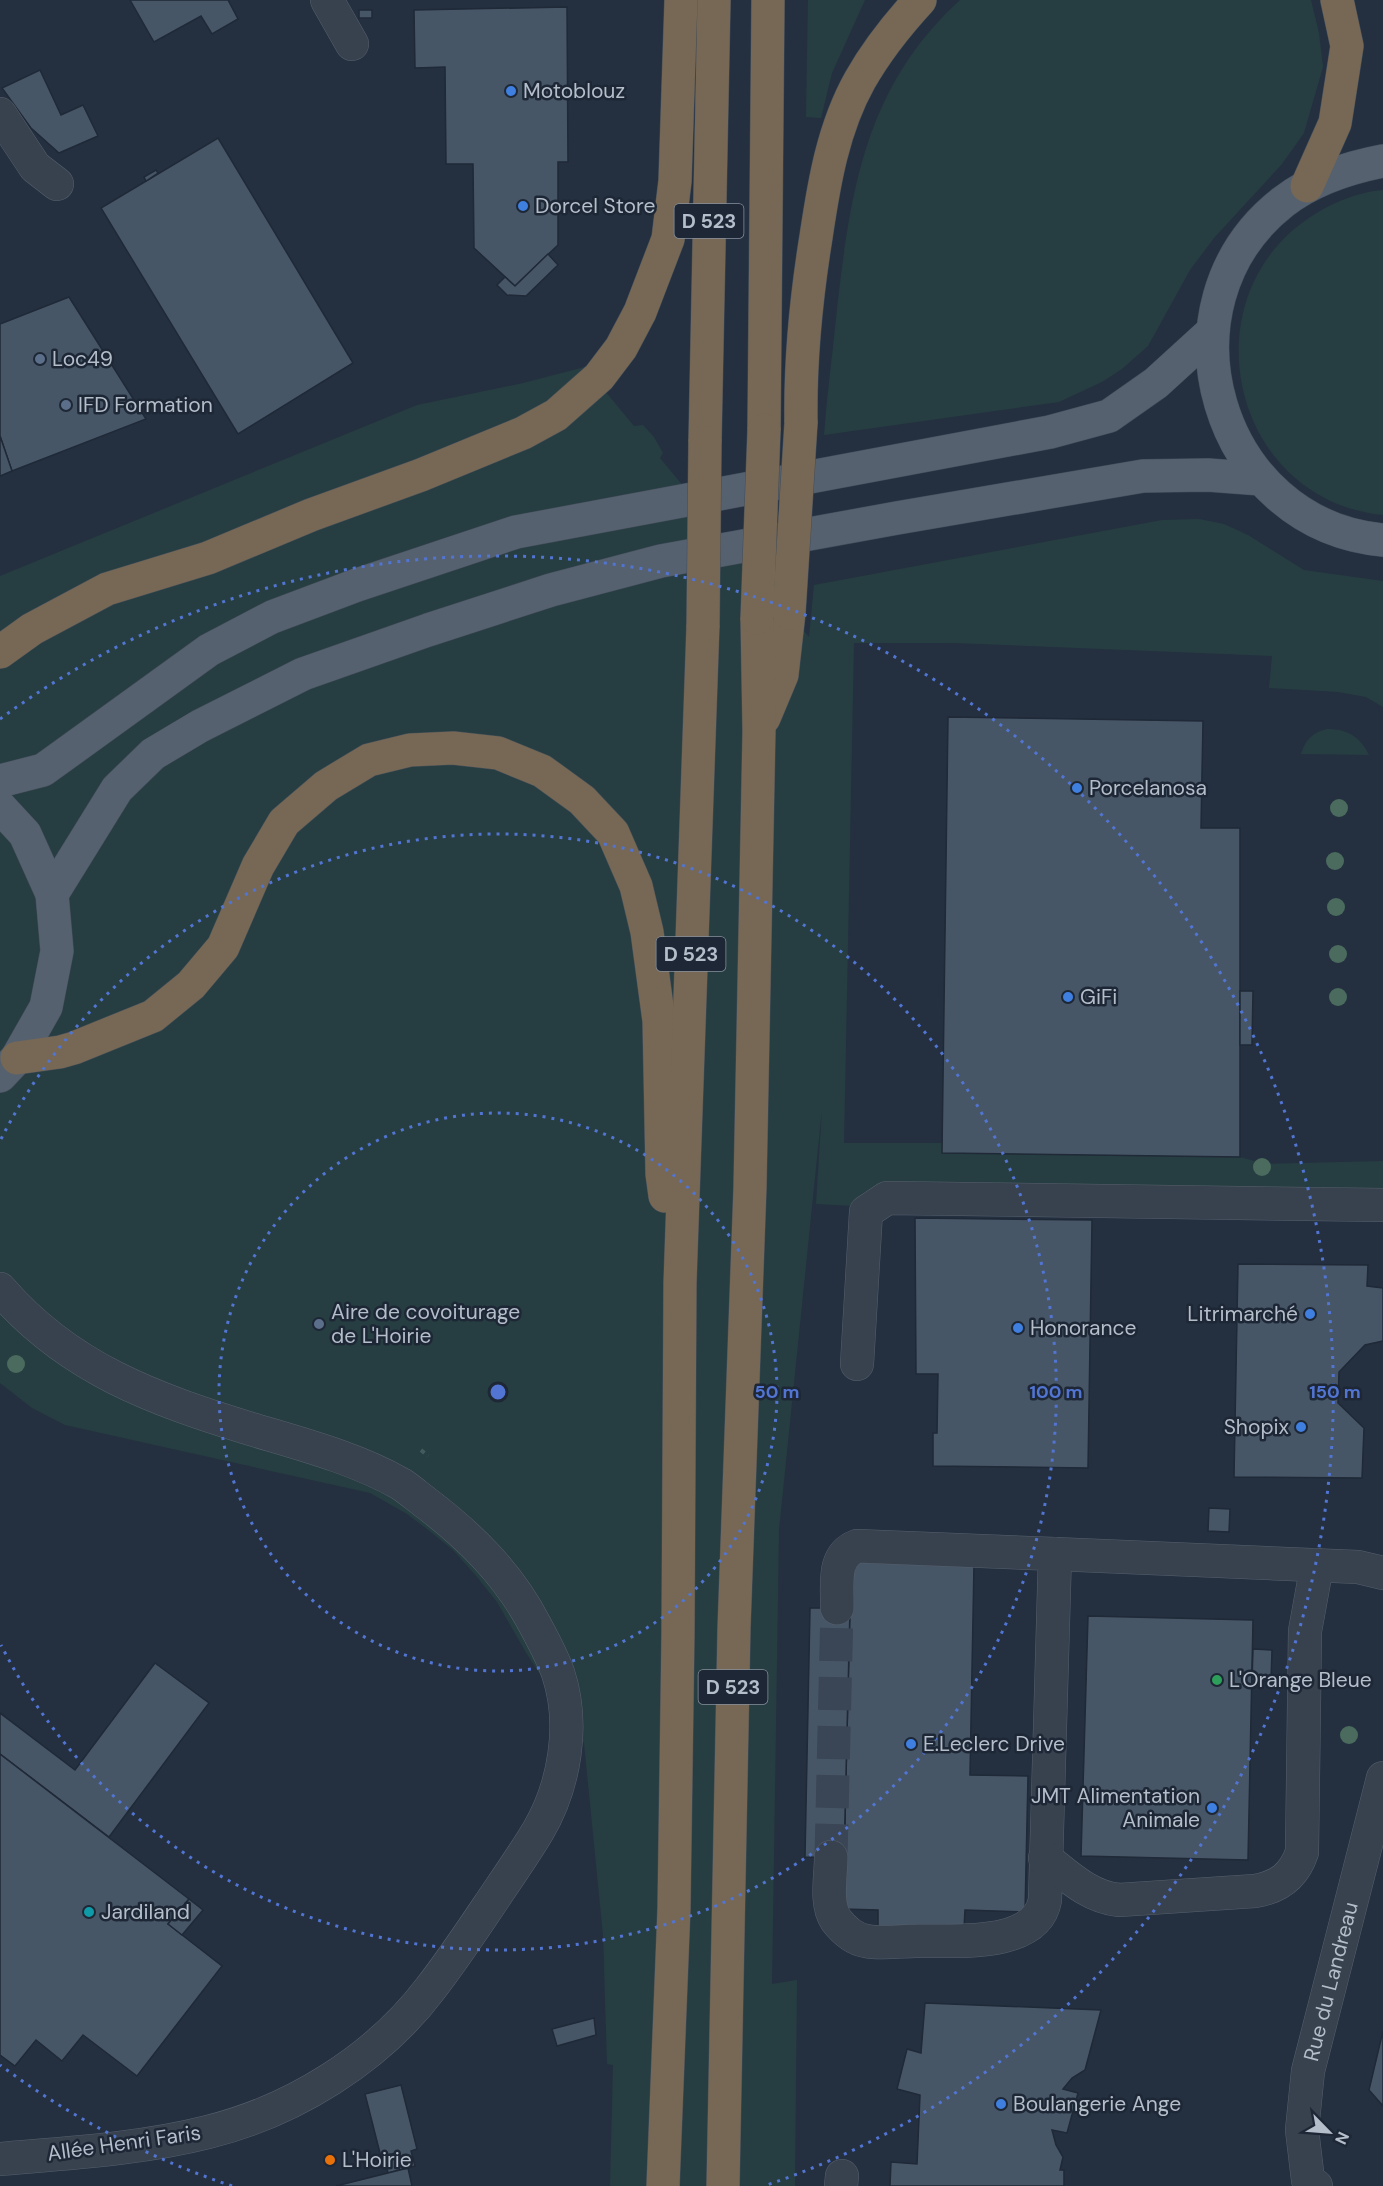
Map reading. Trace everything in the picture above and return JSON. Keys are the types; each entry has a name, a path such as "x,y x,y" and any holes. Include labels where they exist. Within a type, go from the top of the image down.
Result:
{"highway":[{"path":"0,652 32,629 107,589 208,558 311,515 421,475 523,433 556,415 599,377 621,348 640,312 668,239 675,182 681,0"},
{"name":"D 523","path":"663,2186 674,1908 680,1283 703,625 714,0"},
{"name":"D 523","path":"723,2186 734,1628 750,1187 759,731 782,675 773,615 764,430 768,0"},
{"path":"886,38 894,0"},
{"path":"773,615 801,423 805,307 822,196 837,132 859,81 886,38 920,0"},
{"path":"1307,186 1335,123 1347,46 1337,0"},
{"path":"9,1067 74,1048 153,1016 190,985 223,947 258,866 284,822 326,786 369,760 410,750 453,748 498,753 542,771 582,800 613,833 636,886 647,932 659,1021 662,1174 680,1283"}],"main road":[{"path":"1383,161 1331,174 1307,186 1282,202 1261,223 1242,247 1228,273 1218,302 1213,331 1212,363 1217,394 1226,425 1241,453 1261,479 1300,512 1323,524 1346,533 1383,540"},
{"path":"0,781 43,770 209,650 272,617 357,585 516,532 1050,432 1109,416 1156,383 1213,331"},
{"path":"52,894 117,789 153,754 200,726 303,674 428,630 551,590 661,561 897,518 1143,476 1208,475 1261,479"},
{"path":"0,807 25,834 52,894 57,951 46,1008 9,1067"}],"street":[{"path":"327,0 352,44"},
{"path":"0,114 35,167 57,184"},
{"path":"857,1364 866,1212 887,1198 1383,1205"},
{"name":"Allée Henri Faris","path":"0,1289 34,1324 86,1363 127,1384 169,1401 330,1454 401,1485 459,1528 506,1580 526,1609 548,1648 558,1673 567,1718 559,1781 539,1829 445,1970 414,2010 376,2046 318,2086 279,2106 218,2129 161,2142 0,2158"},
{"path":"837,1608 838,1566 844,1553 857,1546 1358,1567 1383,1573"},
{"path":"831,1857 830,1908 844,1929 866,1941 986,1940 1009,1934 1031,1924 1042,1913 1045,1900 1055,1554"},
{"path":"1046,1858 1094,1894 1106,1899 1255,1891 1270,1888 1284,1881 1292,1872 1302,1852 1305,1631 1317,1565"},
{"name":"Rue du Landreau","path":"1308,2184 1302,2130 1308,2072 1383,1778"}],"green space":[{"path":"808,0 865,0 832,73 821,118 806,117"},
{"path":"960,0 1311,0 1319,33 1323,67 1304,133 1282,164 1214,238 1190,270 1148,346 1122,369 1102,382 1059,402 824,435 842,265 857,181 868,141 883,104 903,68 928,33"},
{"path":"1383,190 1383,515 1331,501 1290,473 1260,434 1243,389 1239,340 1249,293 1274,249 1323,209 1356,195"},
{"path":"585,367 634,426 643,425 654,437 663,453 660,458 809,637 814,585 1162,520 1199,519 1224,524 1248,535 1304,570 1383,581 1383,707 1366,697 1338,692 1269,688 1272,656 954,643 854,643 844,1143 942,1143 943,1153 1240,1157 1265,1164 1383,1161 1383,1191 879,1184 863,1193 853,1206 816,1204 822,1109 779,1530 772,1984 797,1980 795,2186 610,2186 613,2065 607,2064 603,1935 584,1743 525,1651 497,1602 453,1550 407,1514 370,1493 65,1425 32,1408 0,1383 0,576 417,405 519,384"},
{"path":"1327,729 1352,735 1362,743 1369,755 1301,754 1310,737"}],"building":[{"path":"130,0 228,0 238,19 212,34 201,16 154,42"},
{"path":"567,7 568,162 558,162 558,245 515,286 474,248 473,164 446,164 445,67 415,68 414,10"},
{"path":"359,10 372,10 372,18 359,18"},
{"path":"40,70 61,115 83,105 98,136 59,153 31,128 2,88"},
{"path":"218,138 353,363 238,434 101,208"},
{"path":"156,170 158,173 146,181 144,177"},
{"path":"548,254 558,265 526,296 507,295 497,285 505,277 515,286"},
{"path":"69,297 146,419 12,471 0,436 0,324"},
{"path":"0,436 12,471 0,476"},
{"path":"948,717 1203,721 1201,828 1240,828 1240,1157 942,1153"},
{"path":"1240,991 1253,991 1252,1045 1240,1045"},
{"path":"915,1218 1092,1220 1088,1468 933,1466 933,1433 937,1433 938,1374 916,1374"},
{"path":"1238,1264 1368,1265 1367,1286 1383,1288 1383,1341 1365,1345 1339,1372 1338,1403 1364,1428 1362,1478 1234,1477"},
{"path":"1209,1508 1230,1509 1229,1532 1208,1531"},
{"path":"851,1562 974,1564 970,1775 1028,1776 1025,1912 965,1910 964,1928 878,1927 878,1910 843,1909"},
{"path":"810,1608 850,1608 844,1858 805,1857"},
{"path":"1088,1616 1253,1620 1248,1860 1081,1856"},
{"path":"1253,1649 1272,1650 1271,1681 1252,1681"},
{"path":"155,1663 209,1703 109,1837 0,1754 0,1713 75,1770"},
{"name":"Jardiland","path":"0,1754 189,1899 168,1924 222,1966 137,2076 83,2035 62,2061 36,2040 15,2066 0,2055"},
{"path":"189,1899 203,1910 182,1935 168,1924"},
{"path":"925,2003 1101,2010 1085,2070 1072,2078 1063,2089 1078,2093 1067,2133 1052,2130 1056,2145 1063,2157 1060,2170 1064,2170 1064,2186 890,2186 891,2162 917,2164 920,2095 897,2089 907,2049 921,2053"},
{"path":"594,2018 596,2035 557,2046 552,2029"},
{"path":"1383,2031 1383,2106 1369,2090"},
{"path":"401,2085 417,2149 411,2151 415,2166 403,2169 399,2152 381,2157 365,2094"},
{"path":"399,2152 403,2169 388,2173 385,2157"},
{"path":"408,2168 412,2186 336,2186"}],"tunnel":[{"path":"831,1857 837,1608"}],"place":[{"name":"Motoblouz","path":"511,91"},
{"name":"Dorcel Store","path":"523,206"},
{"name":"Loc49","path":"40,359"},
{"name":"IFD Formation","path":"66,405"},
{"name":"Porcelanosa","path":"1077,788"},
{"name":"GiFi","path":"1068,997"},
{"name":"Litrimarché","path":"1310,1314"},
{"name":"Aire de covoiturage de L'Hoirie","path":"319,1324"},
{"name":"Honorance","path":"1018,1328"},
{"name":"Shopix","path":"1301,1427"},
{"name":"L'Orange Bleue","path":"1217,1680"},
{"name":"E.Leclerc Drive","path":"911,1744"},
{"name":"JMT Alimentation Animale","path":"1212,1808"},
{"name":"Jardiland","path":"89,1912"},
{"name":"Boulangerie Ange","path":"1001,2104"},
{"name":"L'Hoirie","path":"330,2160"}]}
